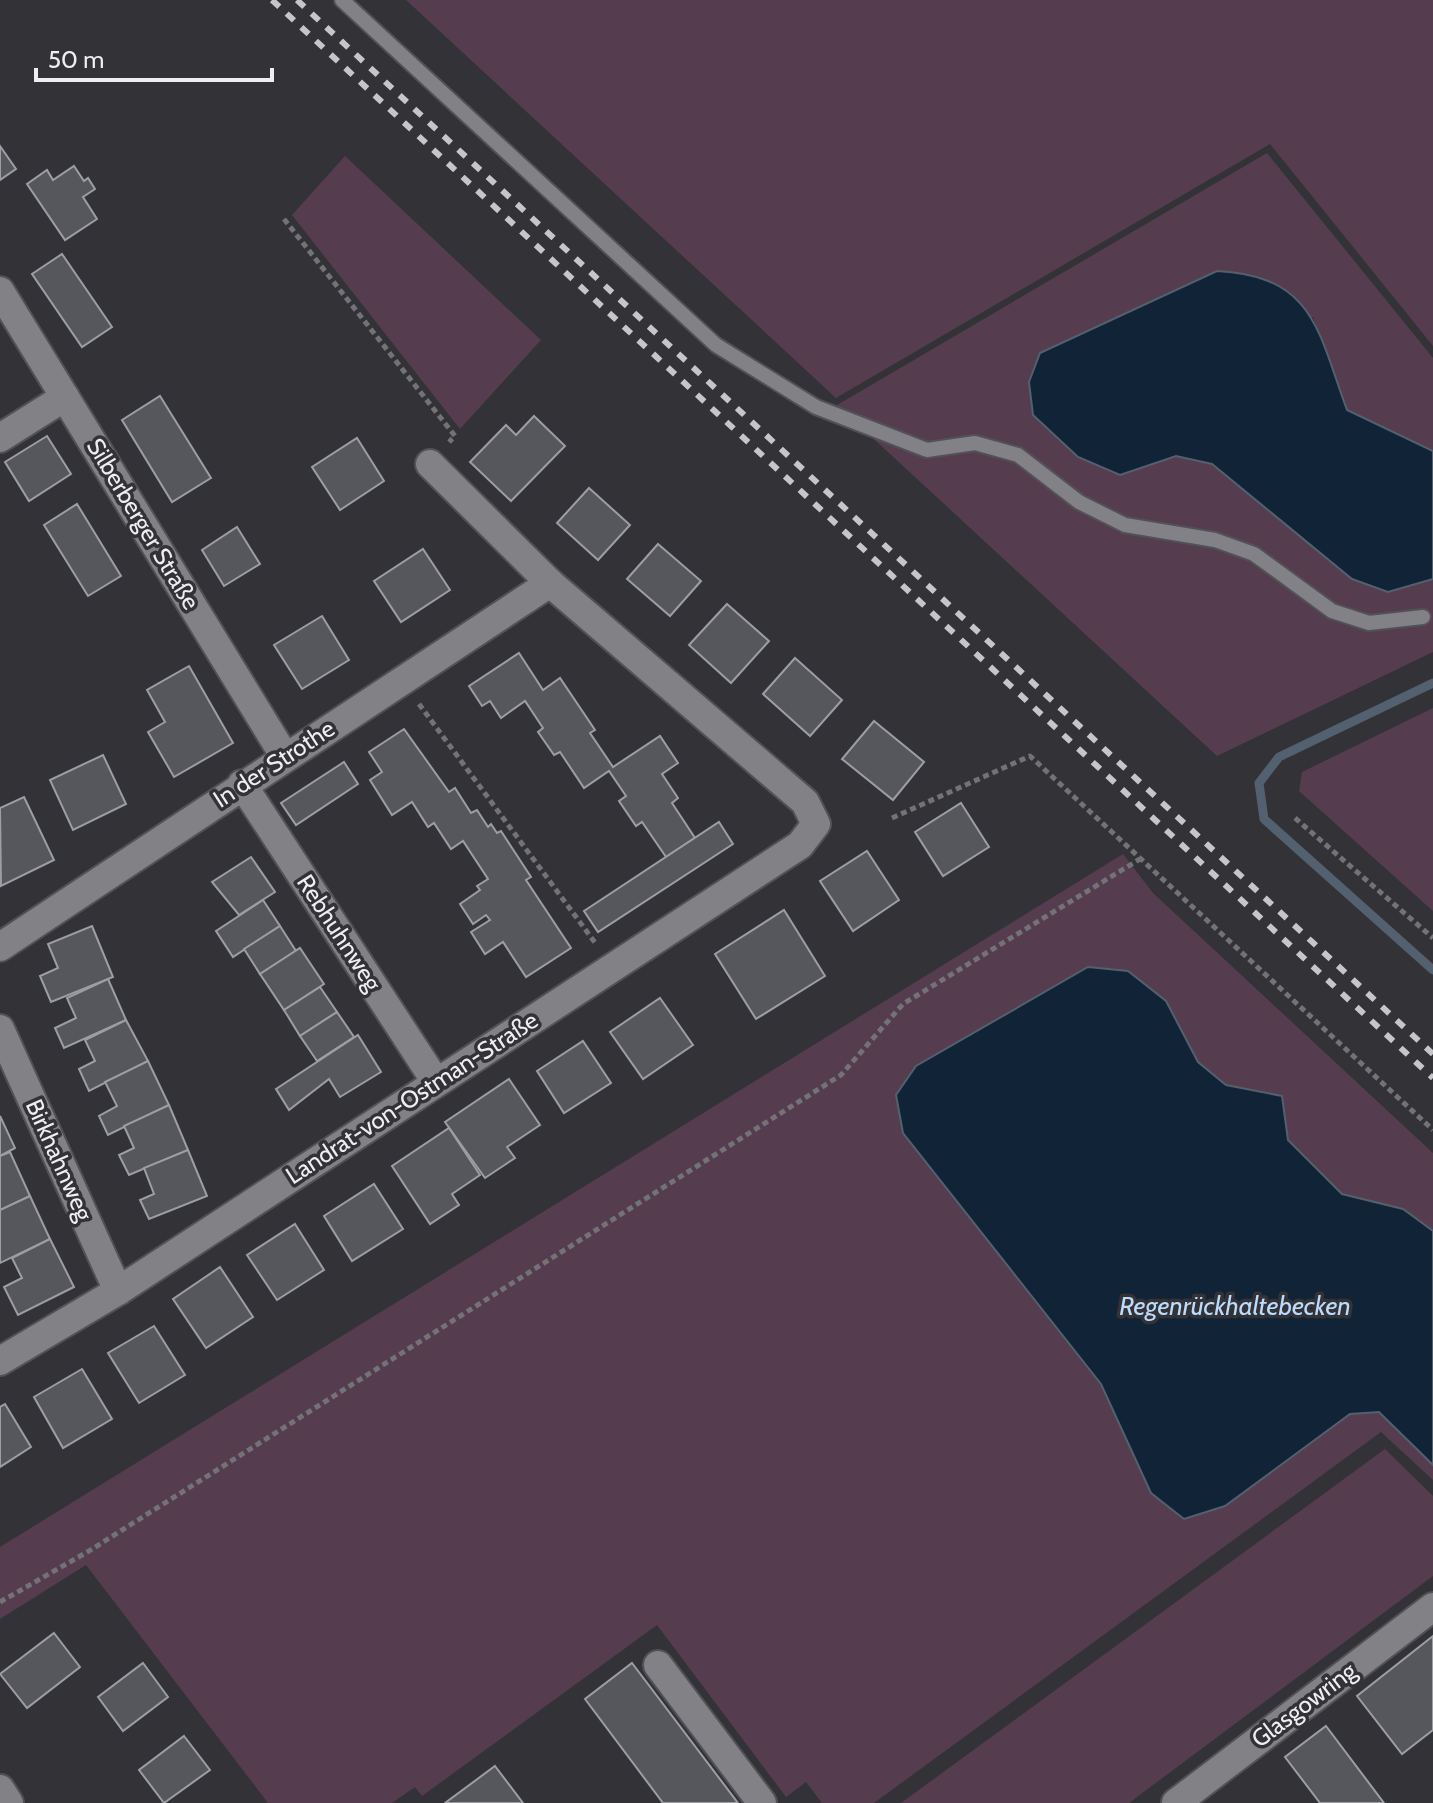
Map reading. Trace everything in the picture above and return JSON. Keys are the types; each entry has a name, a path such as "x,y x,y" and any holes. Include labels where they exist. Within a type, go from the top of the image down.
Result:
{"street":[{"name":"Silberberger Straße","path":"0,291 285,757"},
{"path":"0,438 65,397"},
{"path":"430,464 550,583"},
{"name":"In der Strothe","path":"0,947 550,583"},
{"name":"Landrat-von-Ostman-Straße","path":"0,1361 118,1291 800,845 816,824 805,802 550,583"},
{"name":"Rebhuhnweg","path":"242,784 436,1082"},
{"name":"Birkhahnweg","path":"0,1029 118,1291"},
{"name":"Glasgowring","path":"1176,1803 1433,1607"},
{"path":"658,1665 762,1803"},
{"path":"0,1789 9,1803"}],"lane":[{"path":"342,0 716,345 816,407 927,450 975,443 1018,455 1079,502 1125,525 1215,540 1254,554 1332,611 1369,623 1423,617"}],"path":[{"path":"284,219 455,436 430,464"},
{"path":"402,681 614,967"},
{"path":"892,818 1030,756 1433,1130"},
{"path":"1295,818 1433,938"},
{"path":"0,1602 89,1551 841,1075 903,1004 1140,859"}],"shaded area":[{"path":"406,0 1433,0 1433,346 1270,144 836,398"},
{"path":"1267,153 1433,358 1433,451 1347,410 1313,317 1120,475 1176,456 1212,464 1352,579 1388,592 1433,579 1433,652 1217,756 837,405"},
{"path":"345,156 541,340 460,429 292,215"},
{"path":"1433,708 1433,911 1299,791 1302,772"},
{"path":"1123,854 1153,893 1433,1153 1433,1480 1381,1432 874,1803 822,1803 806,1782 786,1797 657,1625 422,1796 415,1787 392,1803 268,1803 86,1565 0,1619 0,1547"},
{"path":"1385,1449 1433,1496 1433,1576 1129,1803 901,1803"}],"water":[{"path":"1217,271 1250,275 1275,284 1294,297 1319,333 1347,410 1433,451 1433,579 1388,592 1352,579 1212,464 1176,456 1120,475 1078,457 1033,415 1029,382 1040,353"},
{"name":"Regenrückhaltebecken","path":"1088,967 1128,971 1166,1001 1198,1062 1226,1085 1282,1096 1288,1140 1342,1194 1403,1209 1433,1231 1433,1465 1379,1412 1350,1414 1225,1506 1184,1519 1151,1493 1101,1384 903,1133 896,1095 916,1066"}],"building":[{"path":"0,146 16,169 0,180"},
{"path":"74,166 84,181 88,178 95,189 83,197 97,219 65,240 27,184 47,170 53,180"},
{"path":"62,254 112,327 82,347 32,274"},
{"path":"160,396 211,478 172,502 122,420"},
{"path":"534,416 565,446 511,501 470,462 506,425 516,435"},
{"path":"47,436 71,474 29,501 5,462"},
{"path":"357,438 384,481 340,510 312,467"},
{"path":"589,488 630,525 598,560 557,523"},
{"path":"77,504 121,576 88,596 44,525"},
{"path":"237,527 260,564 224,586 202,550"},
{"path":"658,544 701,581 670,616 627,579"},
{"path":"423,549 450,590 401,622 374,581"},
{"path":"727,604 769,641 731,683 689,645"},
{"path":"322,616 349,660 302,689 274,645"},
{"path":"519,653 543,690 560,678 595,730 590,733 613,767 660,736 678,763 662,774 678,798 672,803 695,838 666,857 642,822 636,826 619,801 626,796 609,771 584,788 560,752 554,755 538,732 543,728 525,701 501,718 490,701 482,706 469,686"},
{"path":"795,658 842,700 810,736 763,694"},
{"path":"189,666 233,743 174,777 148,732 165,722 147,690"},
{"path":"874,721 924,762 893,800 842,759"},
{"path":"404,729 449,792 455,788 471,813 477,810 488,827 491,824 497,833 501,831 531,877 526,880 571,948 526,977 503,942 485,954 471,932 490,920 486,915 473,924 460,904 480,890 477,886 488,879 463,841 451,849 434,823 428,827 412,802 392,815 370,780 382,772 369,752"},
{"path":"103,755 126,804 73,830 50,780"},
{"path":"344,762 358,784 296,825 281,803"},
{"path":"24,797 54,860 1,886 0,808"},
{"path":"961,803 989,847 943,876 915,832"},
{"path":"719,822 733,844 598,932 584,911"},
{"path":"867,851 899,900 853,931 820,881"},
{"path":"251,857 275,892 239,915 212,882"},
{"path":"263,900 280,926 233,957 216,931"},
{"path":"784,910 825,976 756,1019 715,954"},
{"path":"92,926 113,977 51,1002 40,976 58,968 48,944"},
{"path":"280,926 296,951 260,974 244,949"},
{"path":"300,948 324,984 284,1010 260,974"},
{"path":"108,979 126,1020 64,1048 55,1028 76,1018 67,998"},
{"path":"320,987 337,1012 300,1036 284,1010"},
{"path":"660,998 693,1045 643,1079 610,1032"},
{"path":"337,1012 354,1037 317,1061 300,1036"},
{"path":"126,1020 148,1061 89,1091 79,1069 95,1061 85,1040"},
{"path":"358,1035 381,1072 340,1097 329,1079 289,1110 276,1089"},
{"path":"583,1041 611,1083 564,1113 537,1071"},
{"path":"148,1061 169,1105 108,1135 99,1116 117,1106 105,1082"},
{"path":"509,1079 540,1125 507,1147 515,1158 485,1178 445,1122"},
{"path":"169,1105 188,1150 129,1175 119,1155 134,1148 124,1126"},
{"path":"0,1116 15,1148 0,1156"},
{"path":"449,1128 480,1175 452,1194 459,1205 430,1224 392,1166"},
{"path":"188,1150 207,1196 149,1219 140,1200 154,1194 144,1168"},
{"path":"10,1152 30,1196 0,1210 0,1156"},
{"path":"374,1184 403,1229 352,1261 324,1216"},
{"path":"30,1196 50,1239 0,1263 0,1210"},
{"path":"295,1224 324,1270 277,1300 247,1255"},
{"path":"50,1239 74,1287 18,1315 4,1287 22,1278 12,1258"},
{"path":"220,1267 253,1317 206,1348 173,1299"},
{"path":"154,1326 185,1375 139,1403 108,1353"},
{"path":"82,1369 112,1419 63,1448 34,1397"},
{"path":"5,1404 31,1447 0,1467 0,1407"},
{"path":"54,1633 80,1667 27,1708 0,1674"},
{"path":"1433,1636 1433,1730 1402,1754 1357,1696"},
{"path":"143,1663 168,1697 123,1731 98,1697"},
{"path":"632,1663 738,1803 663,1803 585,1699"},
{"path":"1326,1726 1384,1803 1320,1803 1285,1757"},
{"path":"184,1736 210,1770 164,1803 139,1770"},
{"path":"495,1766 523,1803 445,1803"}],"waterway":[{"path":"1433,683 1279,757 1259,783 1264,819 1433,970"}],"railway":[{"path":"272,0 1433,1078"},
{"path":"297,0 1433,1054"}]}
